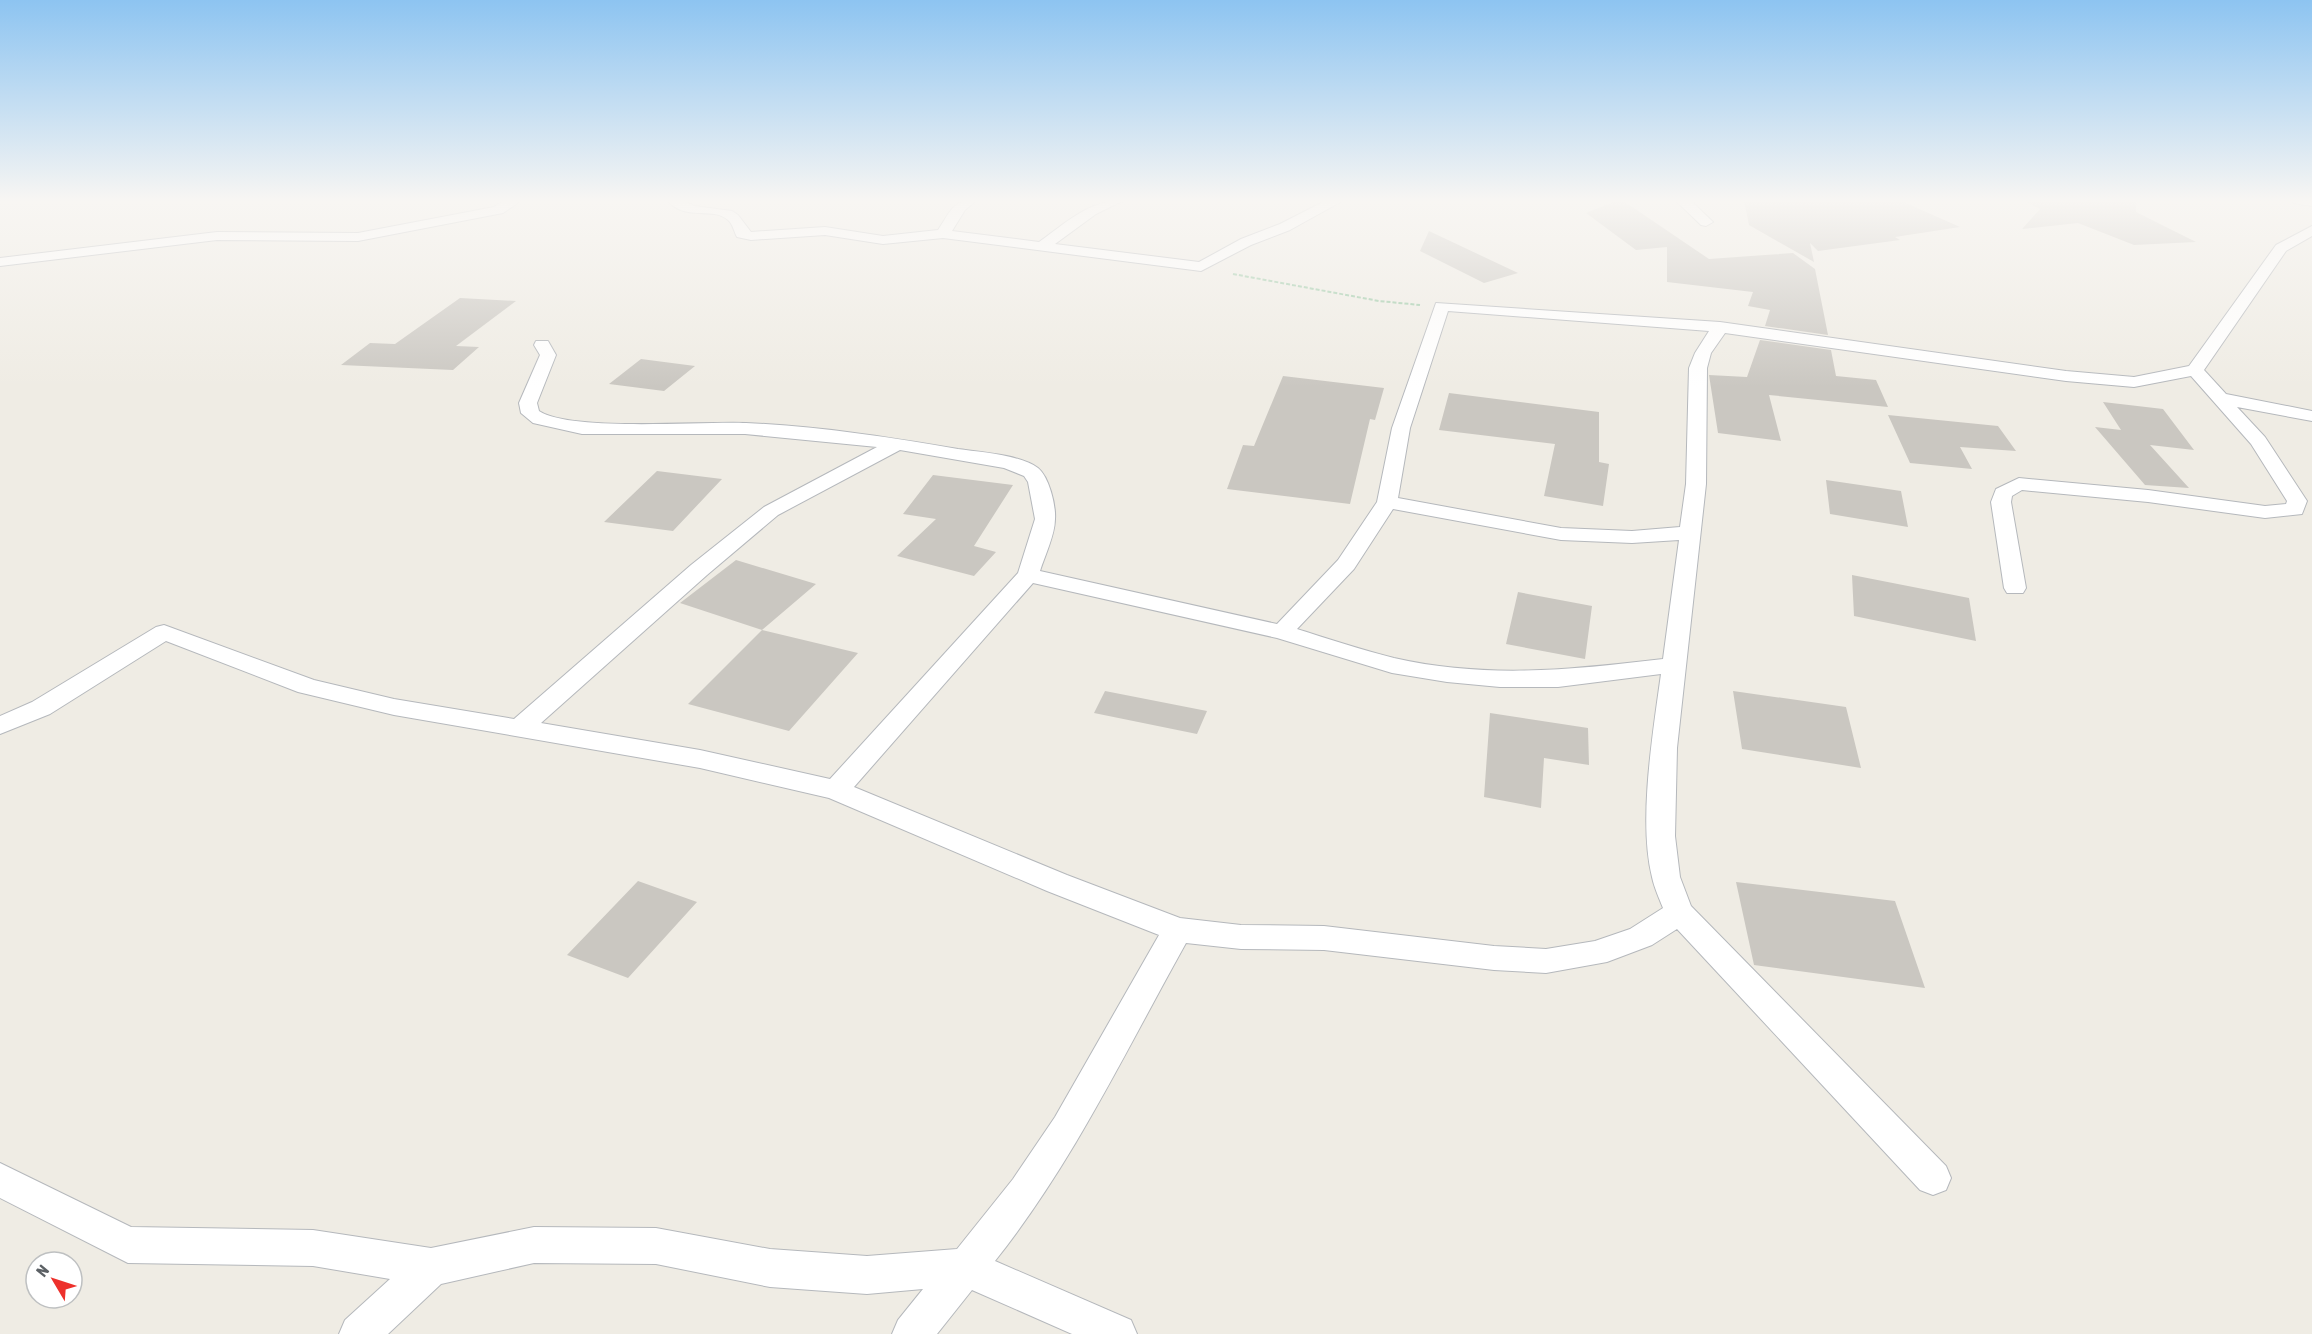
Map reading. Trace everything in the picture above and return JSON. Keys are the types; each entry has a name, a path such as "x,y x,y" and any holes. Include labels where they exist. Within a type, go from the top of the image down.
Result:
{"street":[{"path":"1167,262 1201,267 1210,262"},
{"path":"1282,632 1346,564 1387,502 1401,428 1442,306 1720,327 2066,376 2134,382 2154,380 2195,370 2272,262"},
{"path":"1720,327 1703,353 1698,368 1696,484 1664,748 1661,836 1666,877 1679,912 1933,1178"},
{"path":"542,345 548,355 528,403 530,413 539,419 582,428 745,428 897,444 1008,463 1030,472 1038,482 1045,519 1028,575 836,790"},
{"path":"2015,588 2001,502 2003,493 2019,484 2148,496 2265,512 2295,510 2297,501 2258,441 2195,370"},
{"path":"2220,398 2312,416"},
{"path":"520,728 699,570 771,511 897,444"},
{"path":"1387,502 1561,534 1632,537 1690,533"},
{"path":"1028,575 1282,632 1392,665 1500,679 1558,679 1674,665"},
{"path":"0,726 41,708 164,632 307,686 394,707 700,759 836,790 1058,884 1178,930 1241,937 1324,938 1494,958 1546,961 1596,954 1641,937 1679,912"},
{"path":"912,1334 1033,1180 1090,1089 1141,992 1178,930"},
{"path":"0,1180 128,1245 313,1248 431,1267 534,1245 656,1246 770,1268 867,1275 964,1267 1117,1334"},
{"path":"358,1334 431,1267"}],"path":[{"path":"1201,267 1379,301 1442,306"}],"building":[{"path":"1443,262 1495,262 1518,273 1484,283"},
{"path":"1667,262 1806,262 1815,269 1828,335 1765,326 1770,310 1748,306 1753,292 1667,282"},
{"path":"460,298 516,301 456,346 479,347 453,370 341,365 370,343 395,344"},
{"path":"1760,340 1831,350 1836,376 1876,380 1888,407 1769,395 1781,441 1718,433 1709,375 1747,377"},
{"path":"641,359 695,366 664,391 609,384"},
{"path":"1283,376 1384,388 1375,420 1370,419 1350,504 1227,489 1243,445 1254,446"},
{"path":"1449,393 1599,412 1599,462 1609,464 1603,506 1544,496 1555,444 1439,430"},
{"path":"2103,402 2163,409 2194,450 2150,445 2189,488 2145,485 2095,427 2121,430"},
{"path":"1888,415 1998,426 2016,451 1960,447 1972,469 1910,463"},
{"path":"657,471 722,479 673,531 604,522"},
{"path":"933,475 1013,485 974,546 996,552 974,576 897,556 936,519 903,514"},
{"path":"1826,480 1901,491 1908,527 1830,514"},
{"path":"736,560 816,584 762,630 680,603"},
{"path":"1852,575 1969,598 1976,641 1854,616"},
{"path":"1518,592 1592,606 1585,659 1506,644"},
{"path":"762,630 858,653 789,731 688,704"},
{"path":"1105,691 1207,711 1197,734 1094,713"},
{"path":"1733,691 1846,707 1861,768 1742,749"},
{"path":"1490,713 1588,728 1589,765 1544,758 1541,808 1484,797"},
{"path":"638,881 697,902 628,978 567,955"},
{"path":"1736,882 1895,901 1925,988 1754,965"}]}
